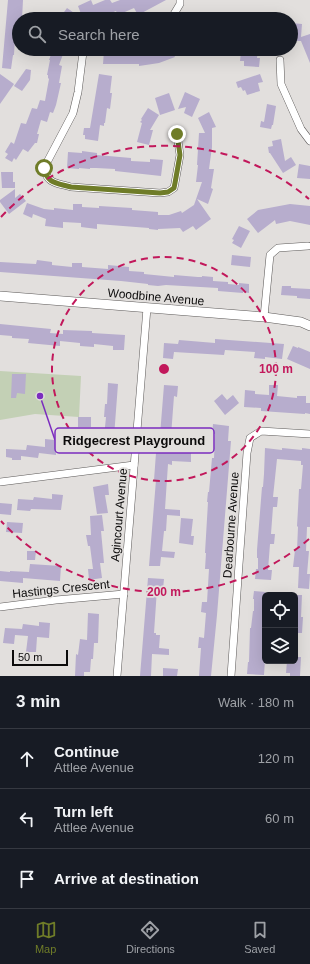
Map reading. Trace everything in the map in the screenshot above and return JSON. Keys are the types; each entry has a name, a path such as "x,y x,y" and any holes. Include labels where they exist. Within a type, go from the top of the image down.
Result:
{"street":[{"path":"176,12 180,4 180,0"},
{"path":"82,56 78,92 73,113 44,168 45,174 49,180 71,187 160,193 168,192 174,188 180,155 177,134"},
{"path":"280,60 281,84 301,129 310,141"},
{"path":"264,317 270,256 278,248 308,246"},
{"name":"Woodbine Avenue","path":"0,296 264,317 301,322 310,326"},
{"name":"Agincourt Avenue","path":"117,676 148,308"},
{"name":"Dearbourne Avenue","path":"231,676 247,453 250,438 261,431 310,434"},
{"path":"0,482 134,465"},
{"name":"Hastings Crescent","path":"0,607 124,594"}],"green space":[{"path":"0,371 81,376 79,417 35,414 0,420"}],"building":[{"path":"8,0 23,0 22,12 12,12 13,56 11,69 2,68"},
{"path":"91,0 93,5 105,0 110,0 112,3 120,0 166,0 144,12 136,12 134,8 125,12 80,12 78,6"},
{"path":"67,8 73,12 64,12"},
{"path":"298,24 302,24 301,37 310,34 310,63 301,41 298,41"},
{"path":"50,56 62,56 59,65 62,66 59,83 61,83 56,105 53,113 50,112 47,122 41,120 37,134 39,134 37,143 35,143 28,152 23,149 16,160 14,158 12,162 5,158 8,154 5,152 11,142 14,144 21,123 26,124 32,108 37,109 40,100 45,101 49,79 47,75"},
{"path":"104,56 175,57 159,63 139,66 139,64 103,64"},
{"path":"241,56 257,56 257,58 260,58 259,67 244,66 244,61 240,61"},
{"path":"26,69 31,70 30,80 22,91 14,86"},
{"path":"0,74 14,84 0,104"},
{"path":"99,74 112,76 110,93 112,93 110,109 107,108 104,126 100,125 98,141 85,139 85,135 83,135 84,128 90,128"},
{"path":"260,74 263,82 258,83 260,91 247,95 245,90 243,91 241,87 238,88 236,82"},
{"path":"185,92 200,99 192,117 184,113 186,107 178,109"},
{"path":"169,93 175,110 160,115 155,98"},
{"path":"267,104 276,106 271,129 260,127 261,121 264,122"},
{"path":"148,108 159,115 150,130 153,130 149,145 137,142 142,123 140,122"},
{"path":"209,112 216,127 212,128 212,147 209,169 214,169 211,188 213,189 208,204 197,199 211,219 196,230 193,226 183,232 180,228 158,230 97,224 97,229 81,227 81,223 63,222 63,228 45,226 46,219 33,214 32,218 23,214 27,203 44,209 54,210 54,208 73,210 73,204 82,204 82,207 99,208 99,206 132,208 132,210 158,212 158,215 169,215 181,211 182,213 194,205 202,182 196,182 197,165 199,133 205,133 198,118"},
{"path":"281,139 285,161 291,157 296,165 283,173 269,153 268,147 273,146 272,141"},
{"path":"82,151 97,153 97,155 131,158 131,161 150,162 150,159 163,160 161,176 115,171 115,169 67,168 68,152 82,153"},
{"path":"299,164 310,166 310,179 297,178"},
{"path":"1,172 13,172 13,182 15,182 15,188 2,188"},
{"path":"15,189 15,198 20,194 26,201 9,214 0,200"},
{"path":"290,204 310,206 310,225 290,221 276,224 275,220 258,233 247,219 258,210"},
{"path":"239,226 250,231 241,248 232,243 234,240 232,239"},
{"path":"232,255 251,257 250,267 231,265"},
{"path":"37,260 52,262 52,265 72,267 72,263 82,263 82,267 108,269 108,265 129,267 129,271 174,277 174,275 213,277 213,281 228,282 228,284 249,284 249,293 218,291 218,288 166,285 158,286 121,281 0,272 0,262 36,264"},
{"path":"282,286 310,289 310,299 281,295"},
{"path":"0,324 51,329 50,333 63,334 63,330 92,331 92,333 125,335 124,350 113,350 113,346 94,344 94,347 80,346 80,343 60,341 60,346 28,343 29,339 12,338 12,336 0,335"},
{"path":"215,339 284,344 282,359 265,357 265,359 254,358 255,352 225,350 224,355 174,352 173,359 163,358 164,343 178,344 179,340 215,343"},
{"path":"293,346 310,352 310,369 287,359"},
{"path":"12,374 26,374 25,394 17,393 16,398 11,398"},
{"path":"108,383 118,384 113,450 100,449 100,437 104,437 106,417 104,417 105,404 107,404"},
{"path":"164,385 178,386 177,397 174,396 171,436 175,436 174,451 191,452 191,462 172,461 172,465 168,464 165,509 180,510 180,516 167,515 166,531 164,531 162,551 175,552 174,558 161,557 160,566 149,566 156,480 154,480 156,453 158,453"},
{"path":"269,385 278,385 277,396 297,398 297,396 306,396 306,403 310,403 310,414 261,411 261,408 244,407 245,390 255,391 255,394 269,395"},
{"path":"222,394 227,400 233,395 239,403 225,415 214,401"},
{"path":"78,417 91,417 91,427 78,427"},
{"path":"213,424 229,426 228,441 231,441 211,676 199,676 201,648 198,648 199,637 204,638 206,613 201,612 202,602 207,602 209,569 205,569 205,553 207,502 212,458 214,458 215,434 212,434"},
{"path":"45,439 74,442 73,453 56,451 56,455 39,453 38,458 21,456 21,460 12,460 12,458 6,457 6,449 26,450 27,445 45,447"},
{"path":"265,448 282,450 282,448 302,450 302,448 310,449 310,527 307,527 306,551 309,551 307,574 310,574 309,589 298,588 299,567 293,567 295,550 297,550 299,489 301,489 303,465 301,465 301,461 277,459 273,497 278,497 277,507 273,507 271,534 275,534 274,544 270,544 268,570 272,570 271,580 255,579 256,569 258,569 257,550"},
{"path":"108,484 109,495 105,495 108,513 97,514 93,487"},
{"path":"52,494 63,495 61,510 17,510 18,499 33,500 34,497 52,499"},
{"path":"0,503 12,504 11,515 0,514"},
{"path":"102,515 104,531 101,531 104,563 100,563 102,578 89,580 88,569 93,569 90,546 88,546 86,535 91,535 90,516"},
{"path":"181,518 193,519 191,536 194,536 193,545 179,543"},
{"path":"7,522 23,523 22,533 6,532"},
{"path":"27,551 36,551 35,560 27,560"},
{"path":"30,564 61,566 60,581 23,578 23,583 0,581 0,571 29,572"},
{"path":"148,578 164,579 163,589 157,589 154,633 156,633 156,635 160,635 159,648 169,649 169,655 152,654 151,676 140,676"},
{"path":"254,591 265,592 262,592 262,664 265,664 264,675 247,674 249,662 250,628 254,611"},
{"path":"298,595 302,595 302,633 298,633"},
{"path":"88,613 99,614 98,643 94,643 90,672 84,672 84,676 75,676 76,654 78,655 80,639 87,640"},
{"path":"39,622 50,623 49,638 37,637 36,652 26,652 28,636 15,635 14,644 3,643 5,628 22,629 23,624 39,626"},
{"path":"298,657 301,657 300,676 290,676 290,673 286,673 287,664 298,664"},
{"path":"163,668 178,669 177,676 163,676"}],"place":[{"name":"Ridgecrest Playground","path":"40,396"}],"route":[{"path":"44,168 45,174 49,180 71,187 160,193 168,192 174,188 180,155 177,134"}]}
